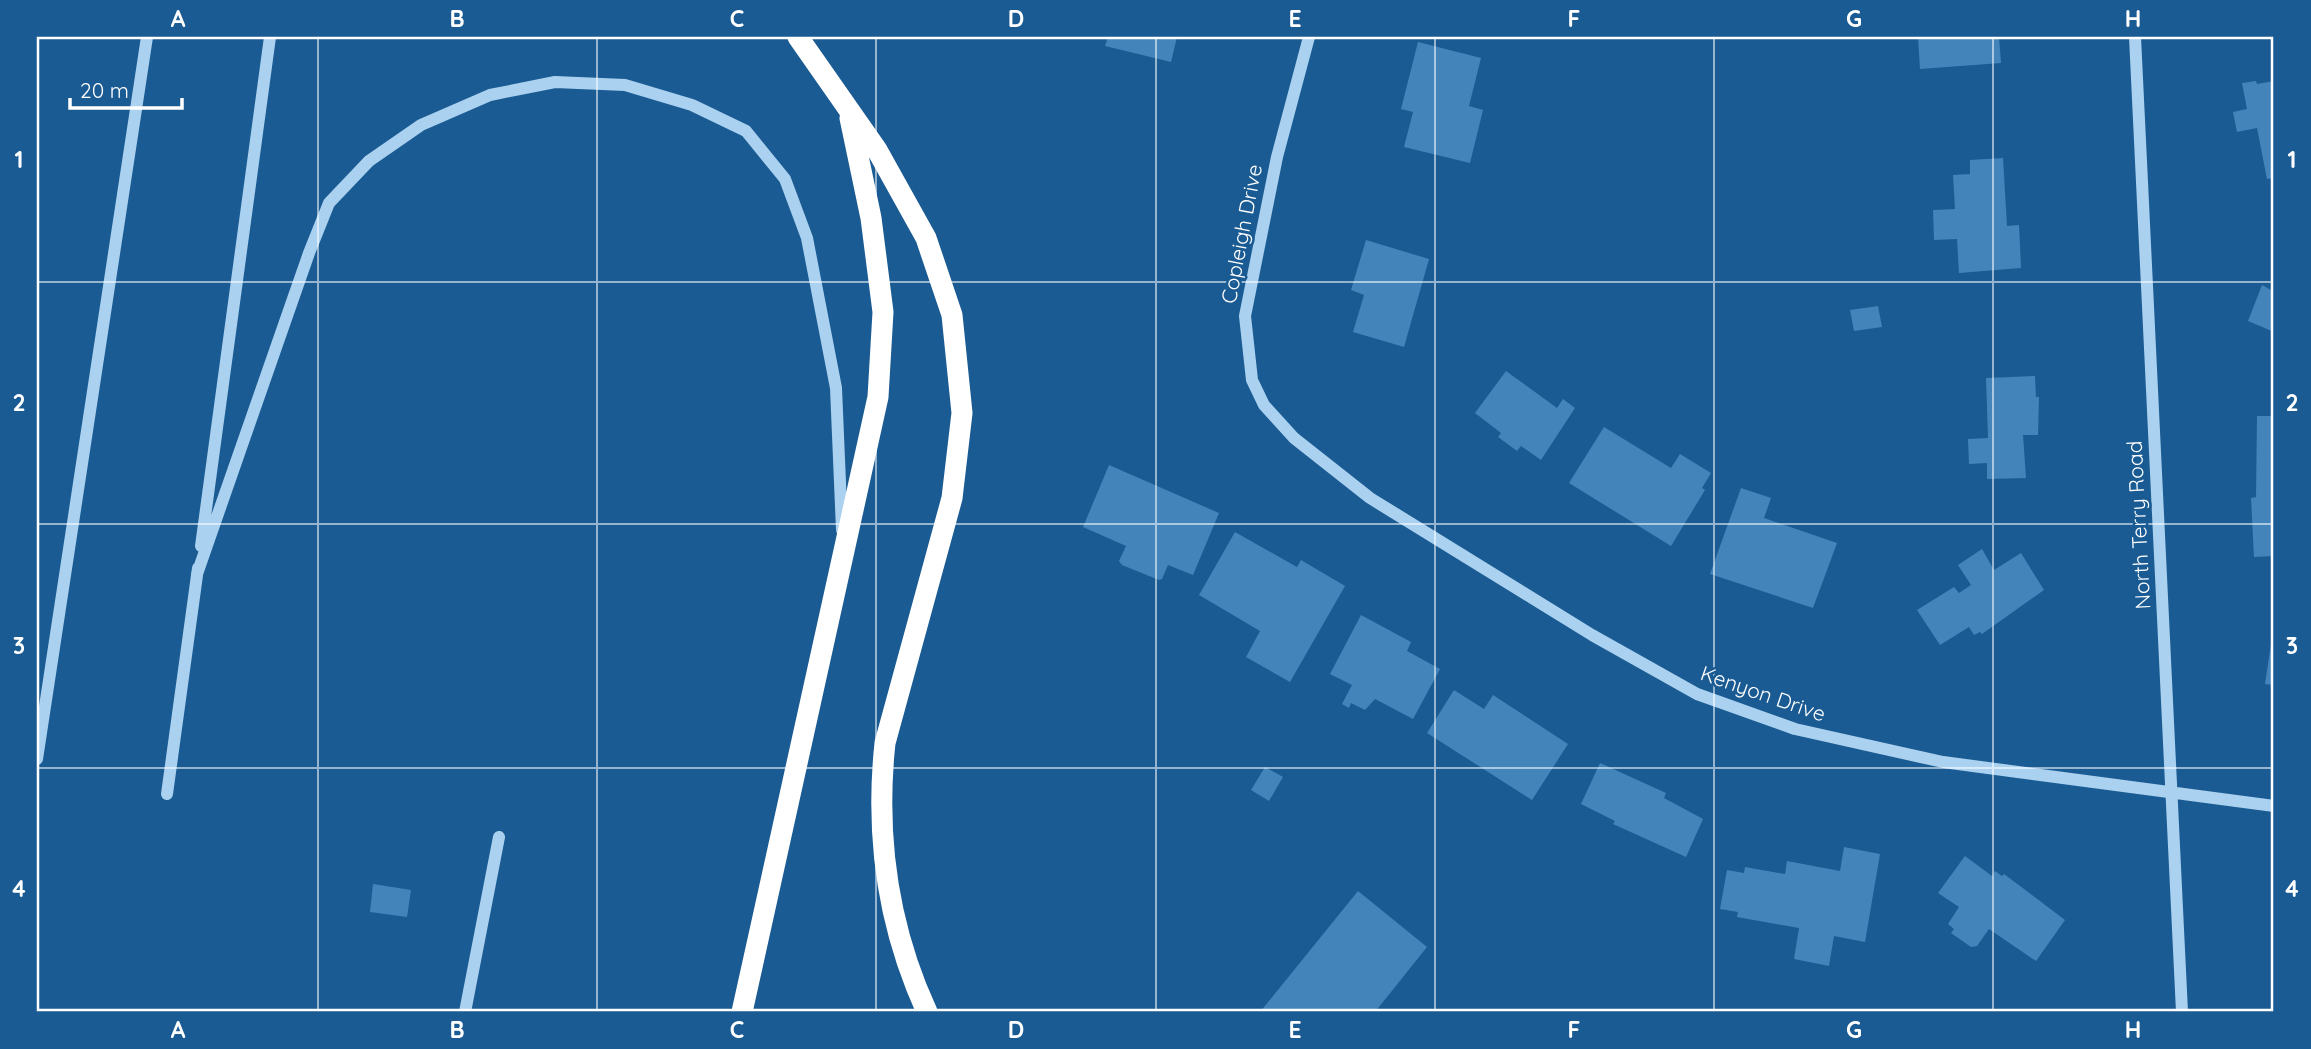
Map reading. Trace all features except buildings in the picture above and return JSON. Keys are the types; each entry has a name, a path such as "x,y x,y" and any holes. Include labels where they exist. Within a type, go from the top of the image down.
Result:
{"highway":[{"path":"798,37 877,150 926,238 952,314 962,413 952,498 885,743 881,784 885,866 894,925 908,969 927,1012"},
{"path":"741,1012 878,397 883,312 871,218 848,109"}],"street":[{"path":"37,759 147,37"},
{"path":"167,794 270,37"},
{"name":"Copleigh Drive","path":"1309,37 1277,157 1245,316 1252,380 1264,405 1294,438 1320,459"},
{"name":"North Terry Road","path":"2135,37 2182,1012"},
{"path":"197,574 329,203 369,161 421,125 490,95 555,82 625,85 692,105 746,131 785,179 807,238 836,388 843,555"},
{"name":"Kenyon Drive","path":"1320,459 1370,498 1592,635 1697,694 1795,729 1944,762 2274,806"},
{"path":"465,1012 499,837"}]}
